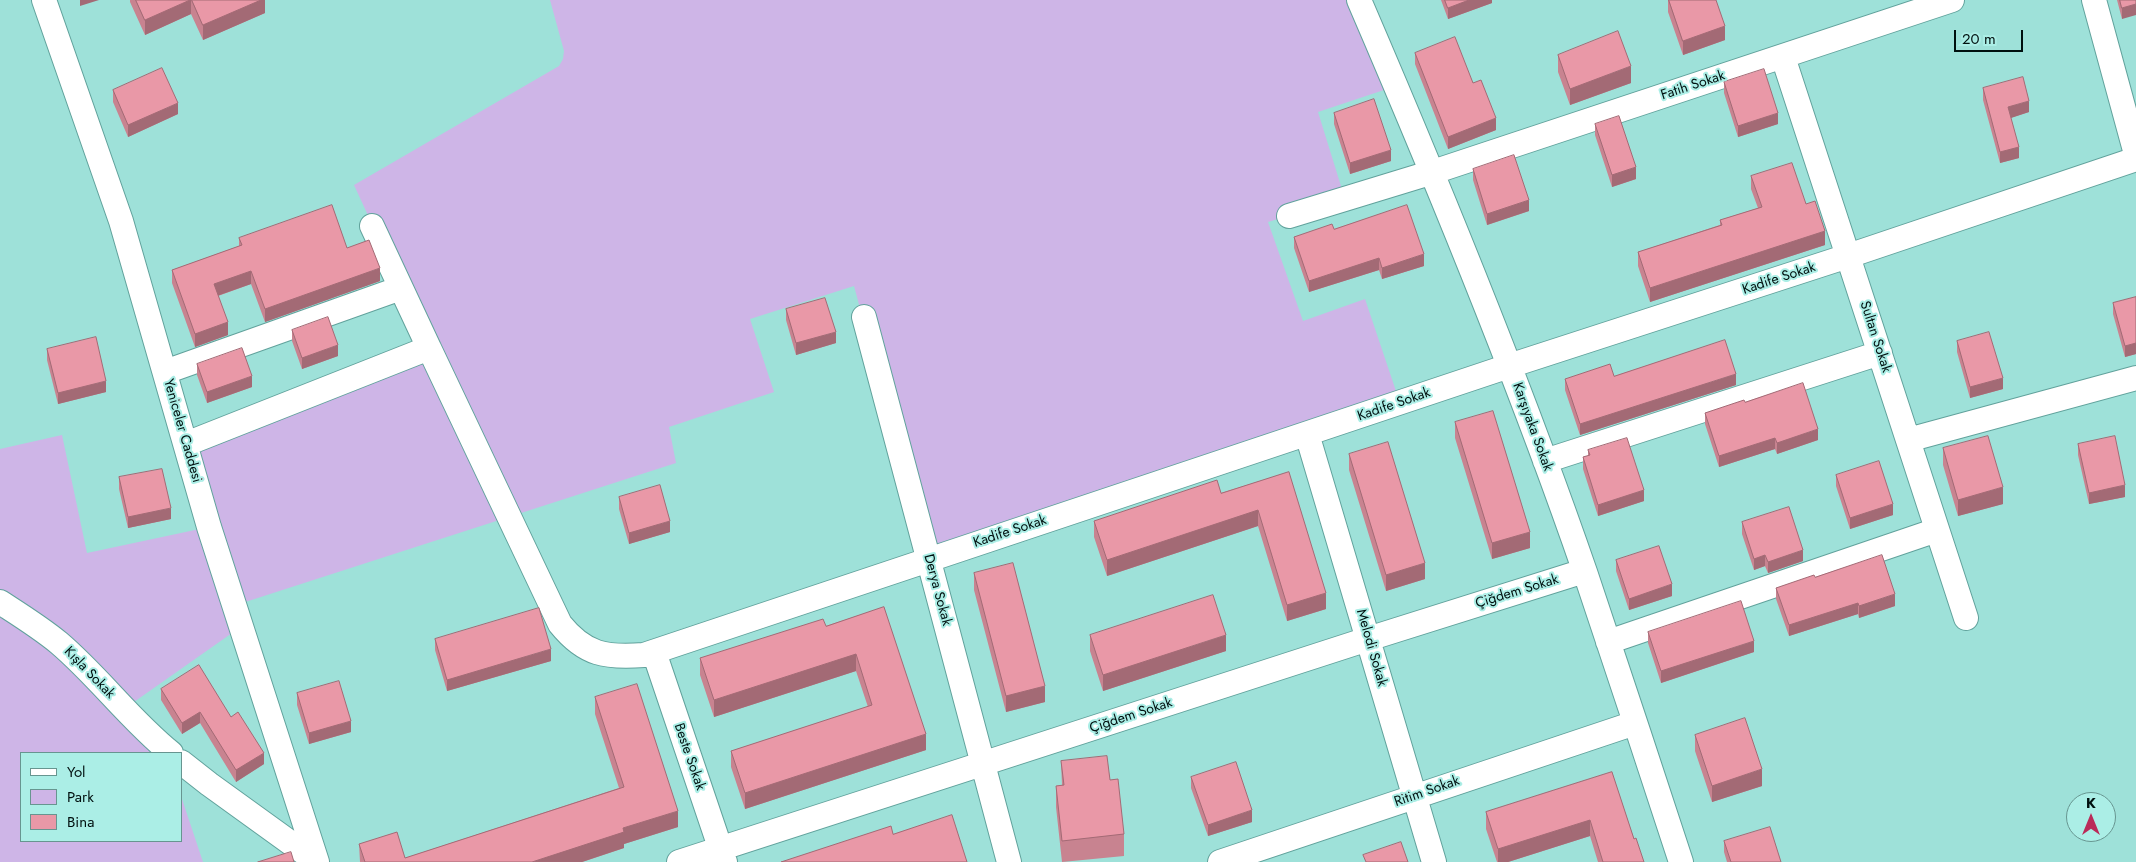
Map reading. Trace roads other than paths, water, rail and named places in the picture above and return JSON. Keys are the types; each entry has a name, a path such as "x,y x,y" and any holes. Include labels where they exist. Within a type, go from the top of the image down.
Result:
{"street":[{"name":"Yeniceler Caddesi","path":"44,0 121,221 209,527 317,862"},
{"name":"Karşıyaka Sokak","path":"1359,0 1433,172 1509,366 1584,571 1681,862"},
{"name":"Fatih Sokak","path":"1289,216 1433,172 1952,0"},
{"path":"2094,0 2136,154"},
{"name":"Sultan Sokak","path":"1783,56 1966,618"},
{"name":"Kadife Sokak","path":"372,226 560,624 571,638 589,650 611,655 628,656 654,652 928,559 1509,366 1848,256 2136,159"},
{"path":"165,372 401,288"},
{"name":"Derya Sokak","path":"864,317 1009,862"},
{"path":"186,444 429,348"},
{"path":"1544,461 1880,353"},
{"path":"1908,440 2136,378"},
{"name":"Melodi Sokak","path":"1307,434 1434,862"},
{"path":"1608,642 1938,530"},
{"name":"Çiğdem Sokak","path":"679,862 723,855 983,764 1584,571"},
{"name":"Kışla Sokak","path":"0,602 59,643 124,710 170,752"},
{"name":"Beste Sokak","path":"654,652 723,855"},
{"name":"Ritim Sokak","path":"1220,862 1635,723"},
{"path":"182,763 317,862"}]}
